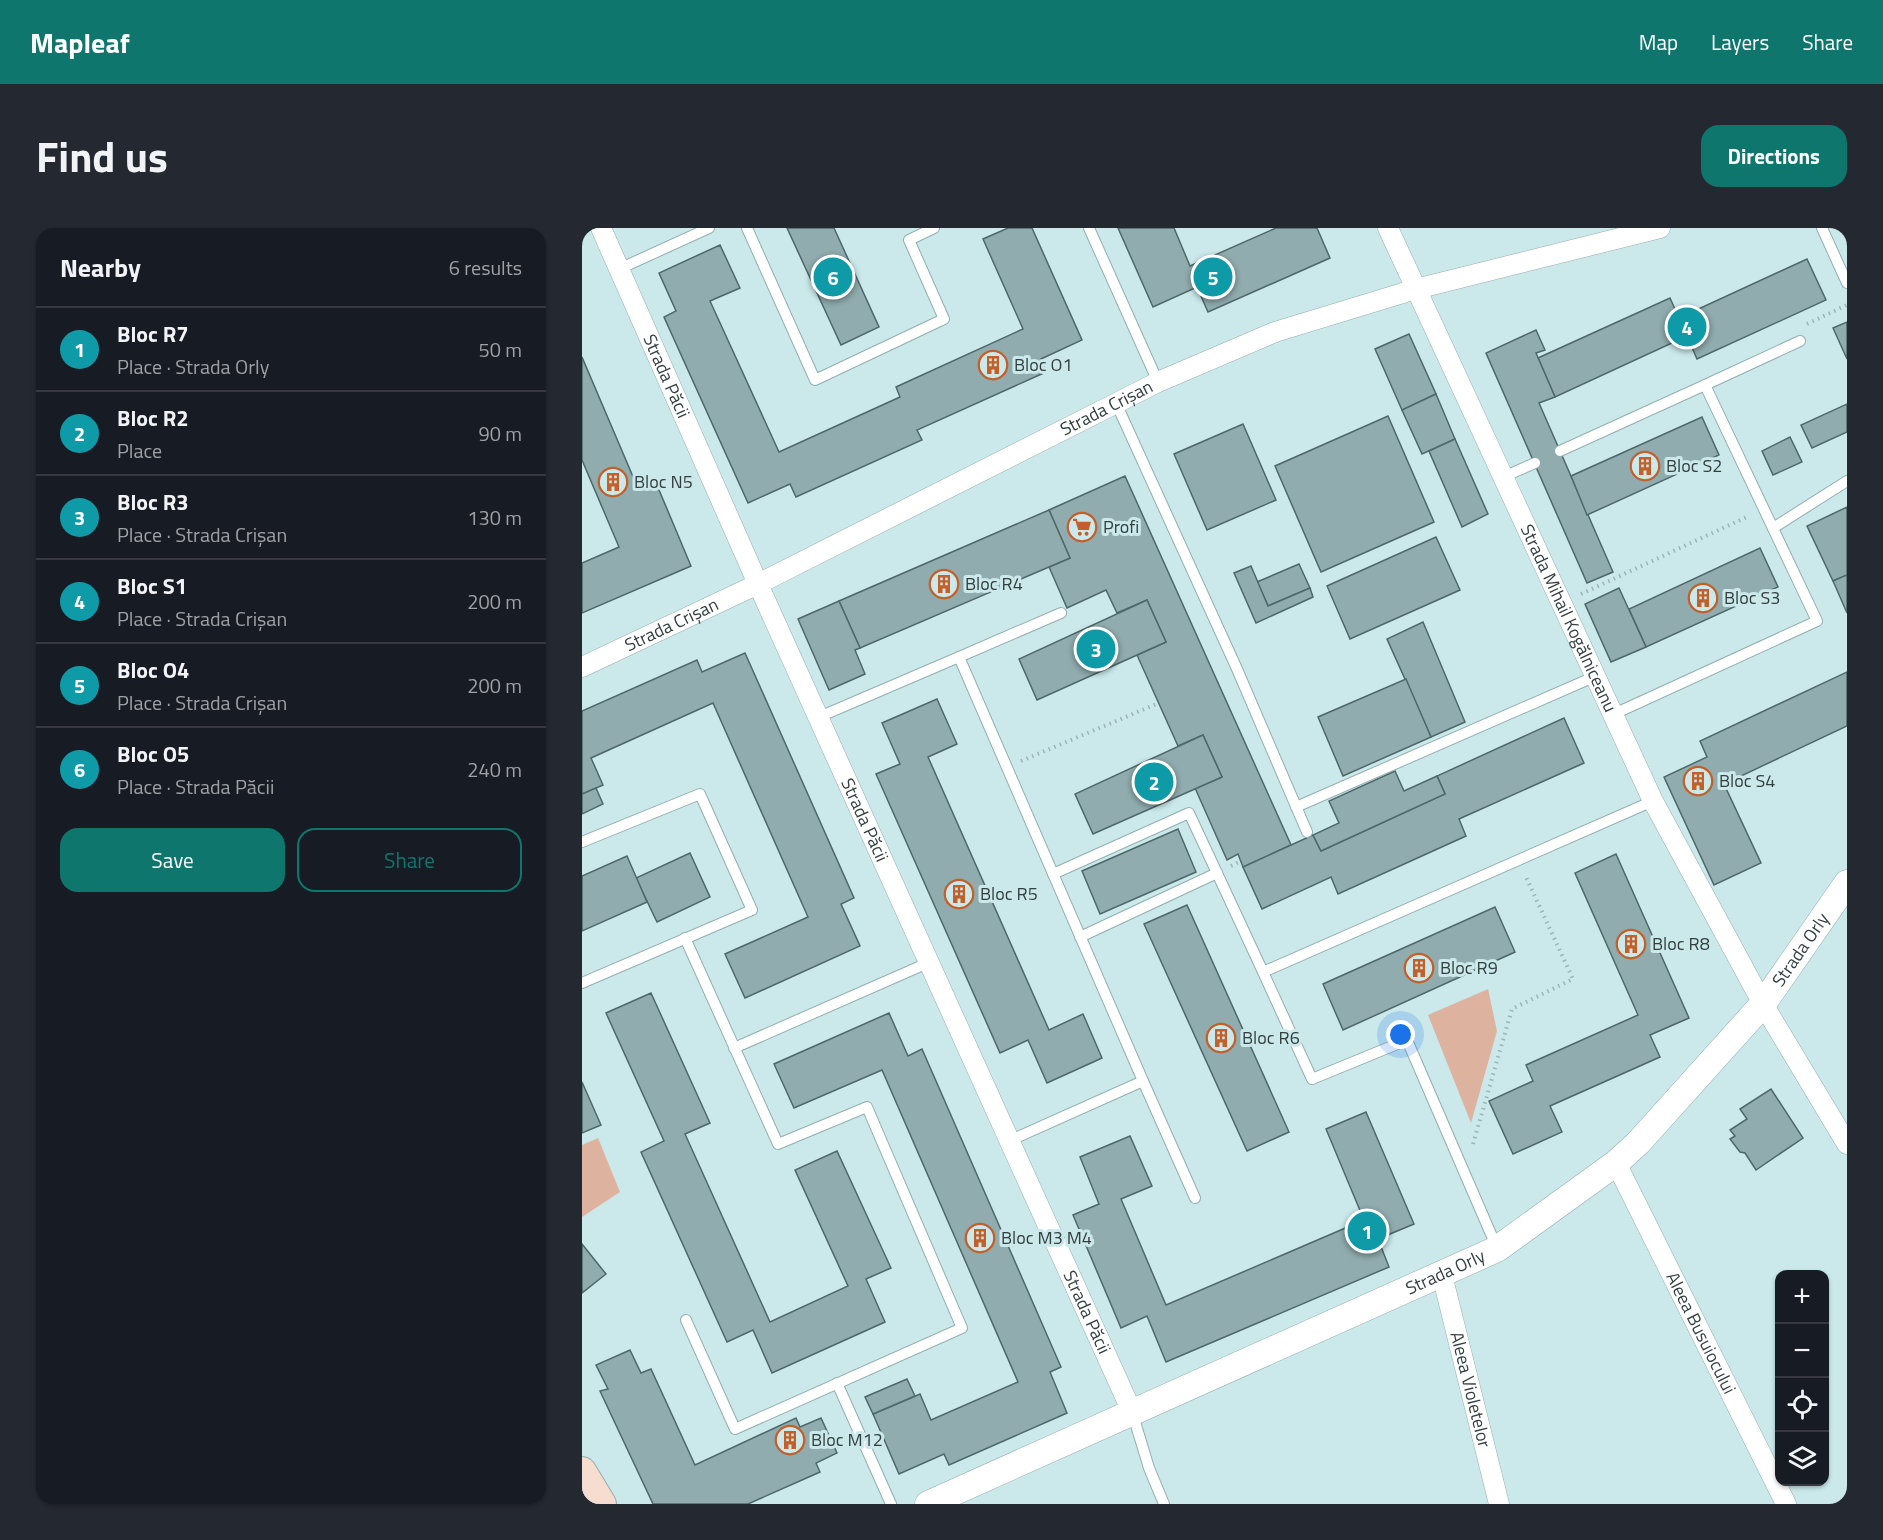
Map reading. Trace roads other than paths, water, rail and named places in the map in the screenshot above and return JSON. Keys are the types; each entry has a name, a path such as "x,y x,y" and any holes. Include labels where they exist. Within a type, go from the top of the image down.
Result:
{"main road":[{"path":"582,1471 602,1504"}],"street":[{"name":"Strada Păcii","path":"601,228 758,584 1132,1412"},
{"name":"Strada Mihail Kogălniceanu","path":"1388,228 1653,801 1763,1004 1847,1144"},
{"name":"Strada Crișan","path":"582,667 758,584 1158,382 1275,332 1416,289 1660,228"},
{"name":"Strada Orly","path":"928,1504 1497,1249 1617,1163 1638,1143 1763,1004 1847,883"},
{"name":"Aleea Busuiocului","path":"1617,1163 1786,1504"},
{"name":"Aleea Violetelor","path":"1442,1275 1499,1504"}],"lane":[{"path":"619,269 709,228"},
{"path":"747,228 815,380 944,319 909,240 934,228"},
{"path":"1089,228 1158,382"},
{"path":"1822,228 1847,283"},
{"path":"1560,451 1800,341"},
{"path":"1614,714 1817,621 1706,385"},
{"path":"1116,403 1237,669 1307,832"},
{"path":"1503,477 1535,463"},
{"path":"1773,528 1847,482"},
{"path":"819,717 1061,613"},
{"path":"959,657 1195,1198"},
{"path":"1296,807 1596,676"},
{"path":"582,842 700,795 752,910 582,983"},
{"path":"1263,972 1653,801"},
{"path":"1053,874 1190,813 1312,1079 1407,1040 1497,1249"},
{"path":"1080,937 1217,873"},
{"path":"685,938 778,1144 867,1107 962,1328 735,1429 686,1320"},
{"path":"734,1048 930,962"},
{"path":"1011,1140 1143,1081"},
{"path":"837,1383 891,1504"},
{"path":"1132,1412 1149,1468 1164,1504"}],"place":[{"name":"Bloc O5","path":"833,277"},
{"name":"Bloc O4","path":"1213,277"},
{"name":"Bloc S1","path":"1687,327"},
{"name":"Bloc O1","path":"993,365"},
{"name":"Bloc S2","path":"1645,466"},
{"name":"Bloc N5","path":"613,482"},
{"name":"Profi","path":"1082,527"},
{"name":"Bloc R4","path":"944,584"},
{"name":"Bloc S3","path":"1703,598"},
{"name":"Bloc R3","path":"1096,649"},
{"name":"Bloc S4","path":"1698,781"},
{"name":"Bloc R2","path":"1154,782"},
{"name":"Bloc R5","path":"959,894"},
{"name":"Bloc R8","path":"1631,944"},
{"name":"Bloc R9","path":"1419,968"},
{"name":"Bloc R6","path":"1221,1038"},
{"name":"Bloc R7","path":"1367,1231"},
{"name":"Bloc M3 M4","path":"980,1238"},
{"name":"Bloc M12","path":"790,1440"}]}
